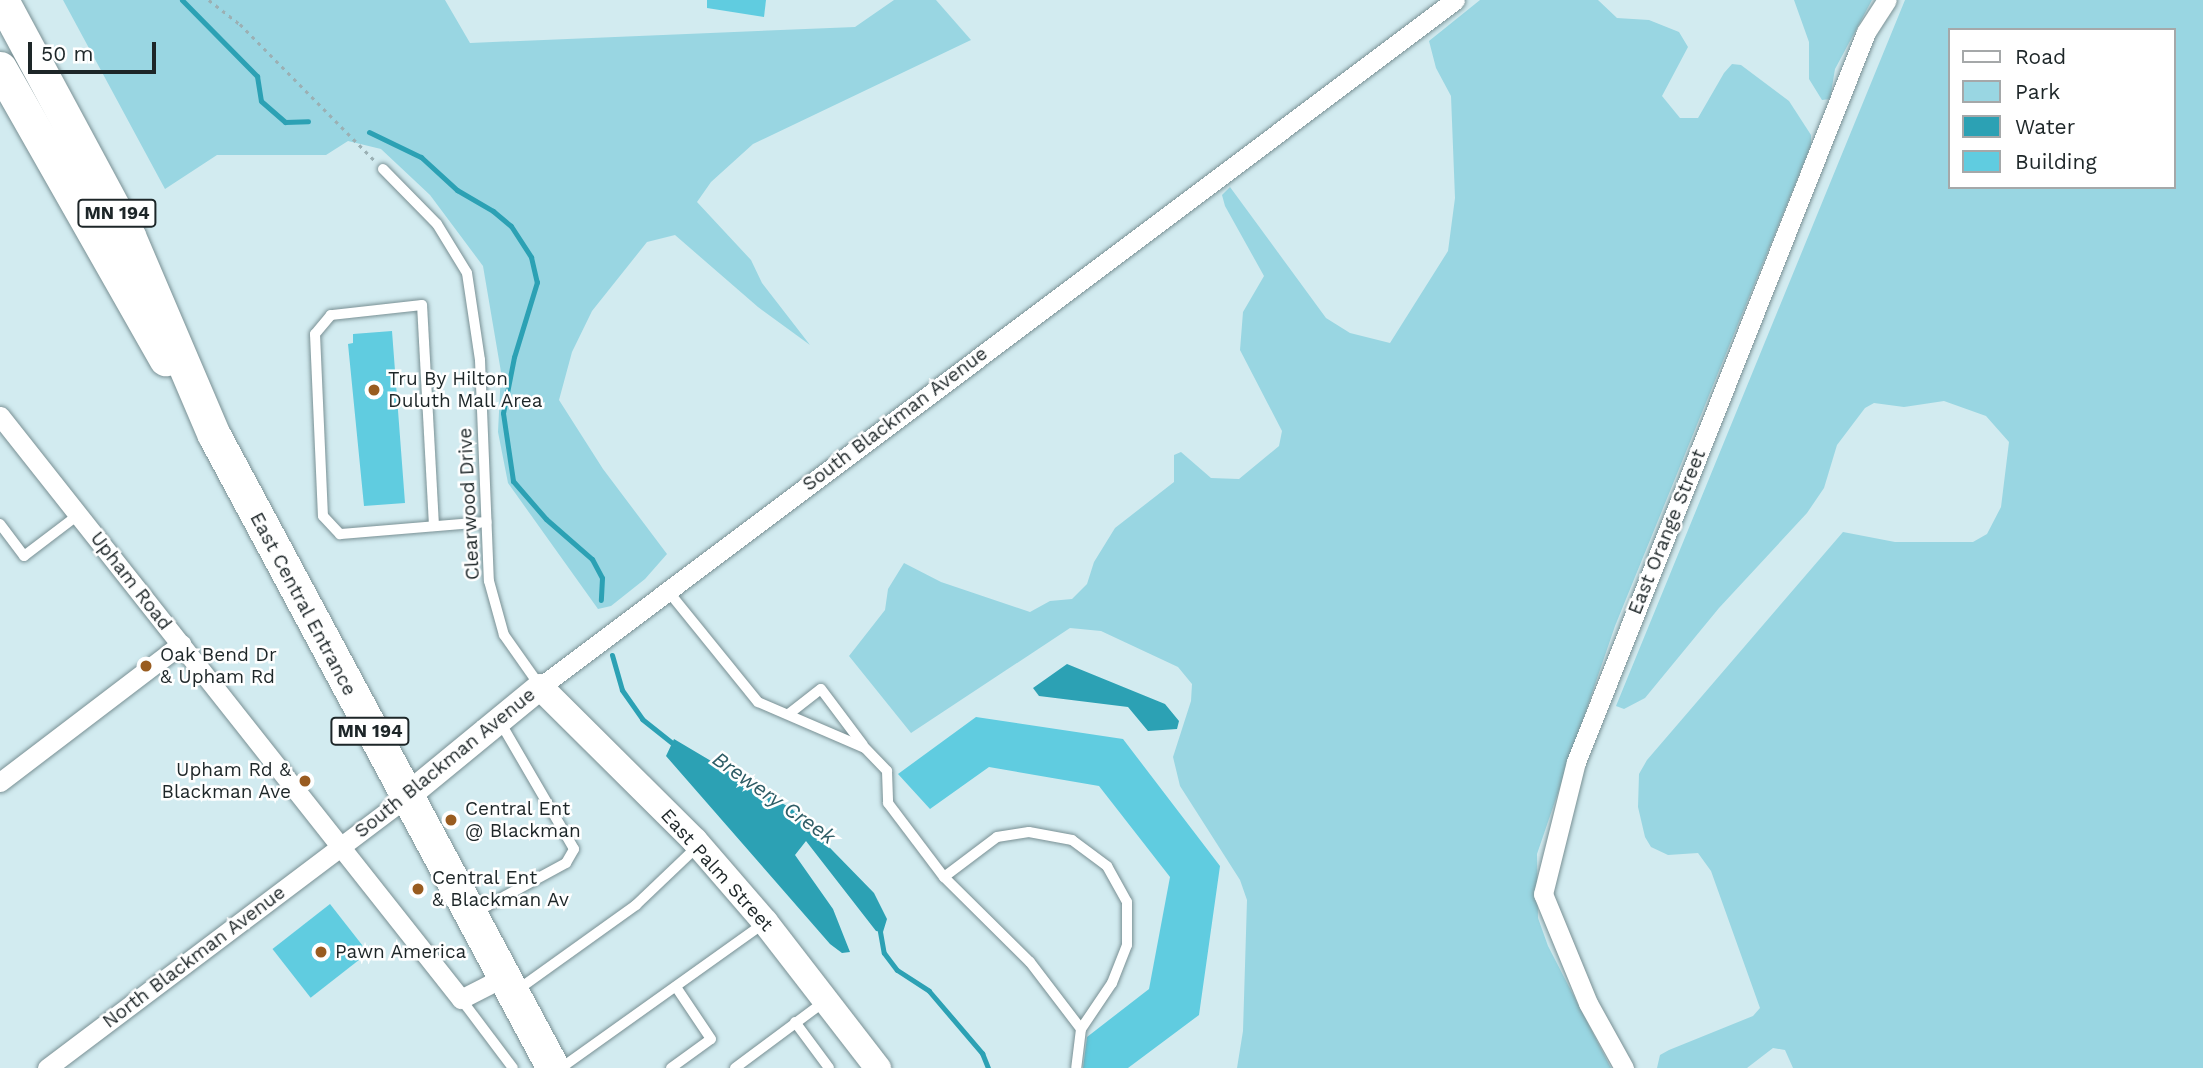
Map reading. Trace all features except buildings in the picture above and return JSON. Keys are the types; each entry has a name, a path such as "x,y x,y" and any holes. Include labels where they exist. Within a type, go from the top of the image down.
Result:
{"highway":[{"name":"East Central Entrance","path":"2,0 129,236 214,435"},
{"name":"East Central Entrance","path":"0,68 150,335 214,435 553,1068"}],"street":[{"name":"South Blackman Avenue","path":"341,845 406,797 540,687 1455,0"},
{"name":"East Orange Street","path":"1624,1068 1588,1003 1543,894 1576,762 1861,45 1887,0"},
{"name":"Upham Road","path":"0,416 461,999"},
{"path":"0,782 181,645"},
{"name":"East Palm Street","path":"540,687 698,845 765,922 878,1068"},
{"name":"North Blackman Avenue","path":"47,1068 341,845"},
{"path":"461,999 508,985"}],"lane":[{"name":"Clearwood Drive","path":"383,170 437,224 467,273 480,360 489,581 504,635 540,687"},
{"path":"434,526 422,305 331,315 315,334 323,516 340,534 487,522"},
{"path":"0,524 24,556 78,515"},
{"path":"667,591 736,680 758,702 790,713 865,748"},
{"path":"790,713 821,690 865,748 887,771 888,803 944,877 1030,962 1081,1029"},
{"path":"470,915 566,863 574,849 499,720"},
{"path":"944,877 997,837 1029,832 1072,840 1107,866 1127,902 1127,945 1112,983 1081,1029 1076,1068"},
{"path":"508,985 636,905 698,845"},
{"path":"561,1068 765,922"},
{"path":"671,1068 711,1039 676,987"},
{"path":"461,999 513,1068"},
{"path":"735,1068 826,1000"},
{"path":"795,1022 830,1068"}],"path":[{"path":"209,0 240,24 383,170"}],"green space":[{"path":"63,0 445,0 470,43 855,27 894,0 936,0 971,40 753,144 711,182 697,202 751,260 762,283 810,345 758,307 675,235 647,242 592,311 572,352 559,400 603,469 667,554 645,579 611,606 598,609 508,483 498,432 501,372 483,266 430,195 381,149 348,141 326,155 217,155 165,189"},
{"path":"1480,0 1598,0 1617,18 1649,20 1679,32 1688,47 1662,96 1680,118 1698,118 1724,73 1732,64 1741,65 1789,101 1811,135 1811,145 1615,626 1537,854 1538,918 1548,946 1611,1068 1237,1068 1243,1031 1247,900 1240,880 1180,786 1173,757 1191,701 1192,684 1178,667 1101,631 1070,628 911,733 849,656 885,610 888,589 904,563 941,582 1030,612 1050,601 1072,599 1087,584 1094,562 1115,528 1174,482 1174,455 1181,452 1211,478 1239,479 1279,446 1282,431 1240,350 1243,312 1264,276 1225,206 1222,195 1230,187 1326,318 1350,333 1390,343 1448,251 1455,198 1451,96 1436,68 1429,41"},
{"path":"1794,0 1872,0 1835,69 1830,99 1822,100 1809,79 1809,42"},
{"path":"1905,0 2203,0 2203,1068 1793,1068 1785,1050 1773,1048 1747,1068 1657,1068 1660,1055 1753,1016 1760,1008 1711,871 1698,853 1668,855 1651,847 1645,837 1638,807 1639,774 1647,760 1843,532 1895,542 1973,542 1987,534 2001,507 2009,442 1986,416 1944,401 1904,407 1874,403 1865,408 1837,445 1824,488 1807,513 1719,608 1645,698 1624,709 1616,706"}],"water":[{"path":"1067,664 1165,704 1179,721 1177,729 1148,731 1128,707 1039,696 1033,688"},
{"path":"674,739 792,809 874,893 887,919 883,932 876,931 806,841 795,855 833,909 850,952 842,953 830,944 666,756"}],"waterway":[{"name":"Brewery Creek","path":"182,0 257,76 261,101 285,122 308,121"},
{"name":"Brewery Creek","path":"369,132 421,157 457,190 493,211 511,226 531,257 537,282 514,357 503,413 513,481 546,519 592,559 602,578 601,600"},
{"name":"Brewery Creek","path":"612,655 622,690 642,719 676,746"},
{"name":"Brewery Creek","path":"879,926 884,953 897,970 929,991 982,1053 988,1068"}],"place":[{"name":"Tru By Hilton Duluth Mall Area","path":"374,390"},
{"name":"Oak Bend Dr & Upham Rd","path":"146,666"},
{"name":"Upham Rd & Blackman Ave","path":"305,781"},
{"name":"Central Ent @ Blackman","path":"451,820"},
{"name":"Central Ent & Blackman Av","path":"418,889"},
{"name":"Pawn America","path":"321,952"}]}
